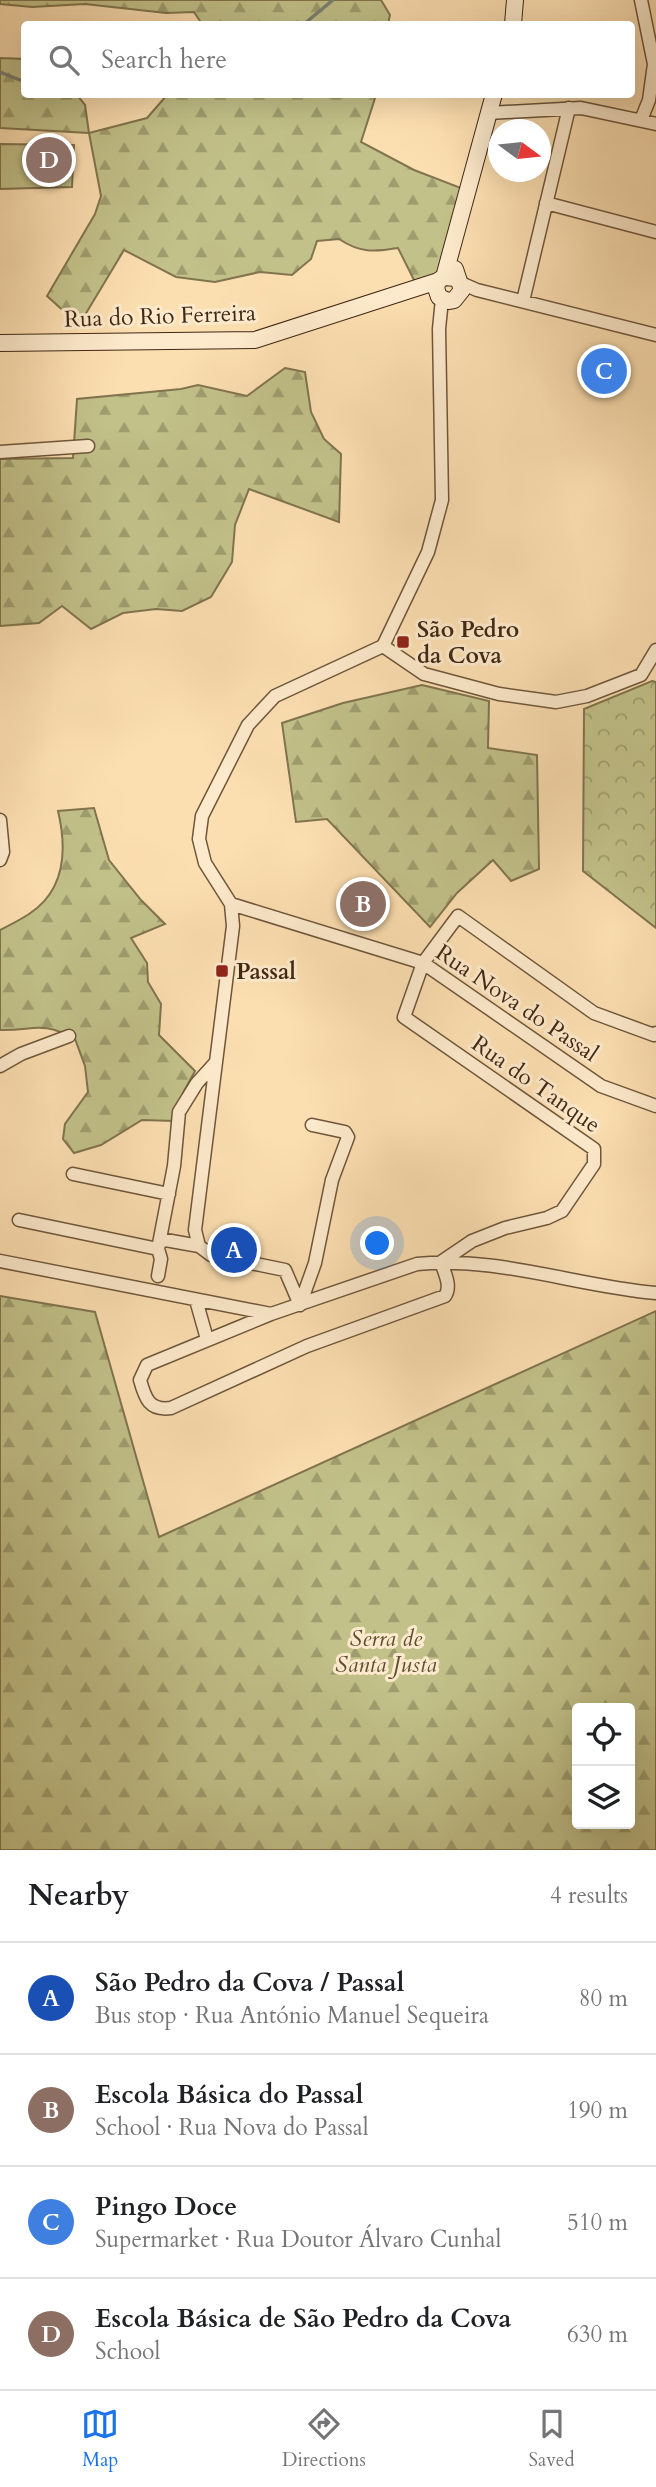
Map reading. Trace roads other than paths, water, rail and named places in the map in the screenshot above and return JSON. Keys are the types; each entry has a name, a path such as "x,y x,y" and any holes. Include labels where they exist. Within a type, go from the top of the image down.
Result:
{"street":[{"path":"513,21 515,0"},
{"path":"640,0 654,64 649,100 641,120"},
{"path":"199,1246 195,1230 233,926 231,904 205,863 199,839 202,816 248,725 275,696 383,646 428,552 442,500 439,329 449,289 452,253 493,98"},
{"path":"523,301 569,108"},
{"path":"489,113 569,108 656,124"},
{"path":"546,203 656,232"},
{"path":"449,289 477,290 656,335"},
{"name":"Rua do Rio Ferreira","path":"0,343 255,340 400,295 449,289"},
{"path":"0,452 88,446"},
{"path":"383,646 424,674 499,694 556,702 587,696 641,675 651,669 656,650"},
{"path":"0,820 3,852 0,860"},
{"name":"Rua Nova do Passal","path":"231,904 423,963 601,1086 656,1106"},
{"path":"423,963 458,916 594,1013 654,1035 656,1033"},
{"name":"Rua do Tanque","path":"423,963 404,1017 594,1149 594,1164 562,1211 472,1241 441,1262"},
{"path":"0,1066 21,1054 69,1036"},
{"path":"158,1276 161,1259 159,1244 169,1194 179,1112 197,1083 216,1062"},
{"path":"300,1305 314,1263 332,1180 348,1137 345,1132 312,1125"},
{"path":"73,1174 169,1194"},
{"path":"19,1220 159,1244 199,1246 211,1255 285,1270 300,1305"},
{"path":"0,1261 271,1314"},
{"path":"441,1262 449,1291 445,1296 307,1346 171,1408 161,1410 145,1400 140,1380 147,1365 271,1314 417,1264 441,1262 474,1263 656,1293"},
{"path":"196,1300 207,1339"}],"waterway":[{"path":"308,21 333,0"},
{"path":"0,72 21,80"}],"place":[{"name":"Escola Básica de São Pedro da Cova","path":"49,160"},
{"name":"Pingo Doce","path":"604,371"},
{"name":"São Pedro da Cova","path":"403,642"},
{"name":"Escola Básica do Passal","path":"363,904"},
{"name":"Passal","path":"222,971"},
{"name":"São Pedro da Cova / Passal","path":"234,1250"}],"park label":[{"name":"Serra de Santa Justa","path":"386,1651"}]}
